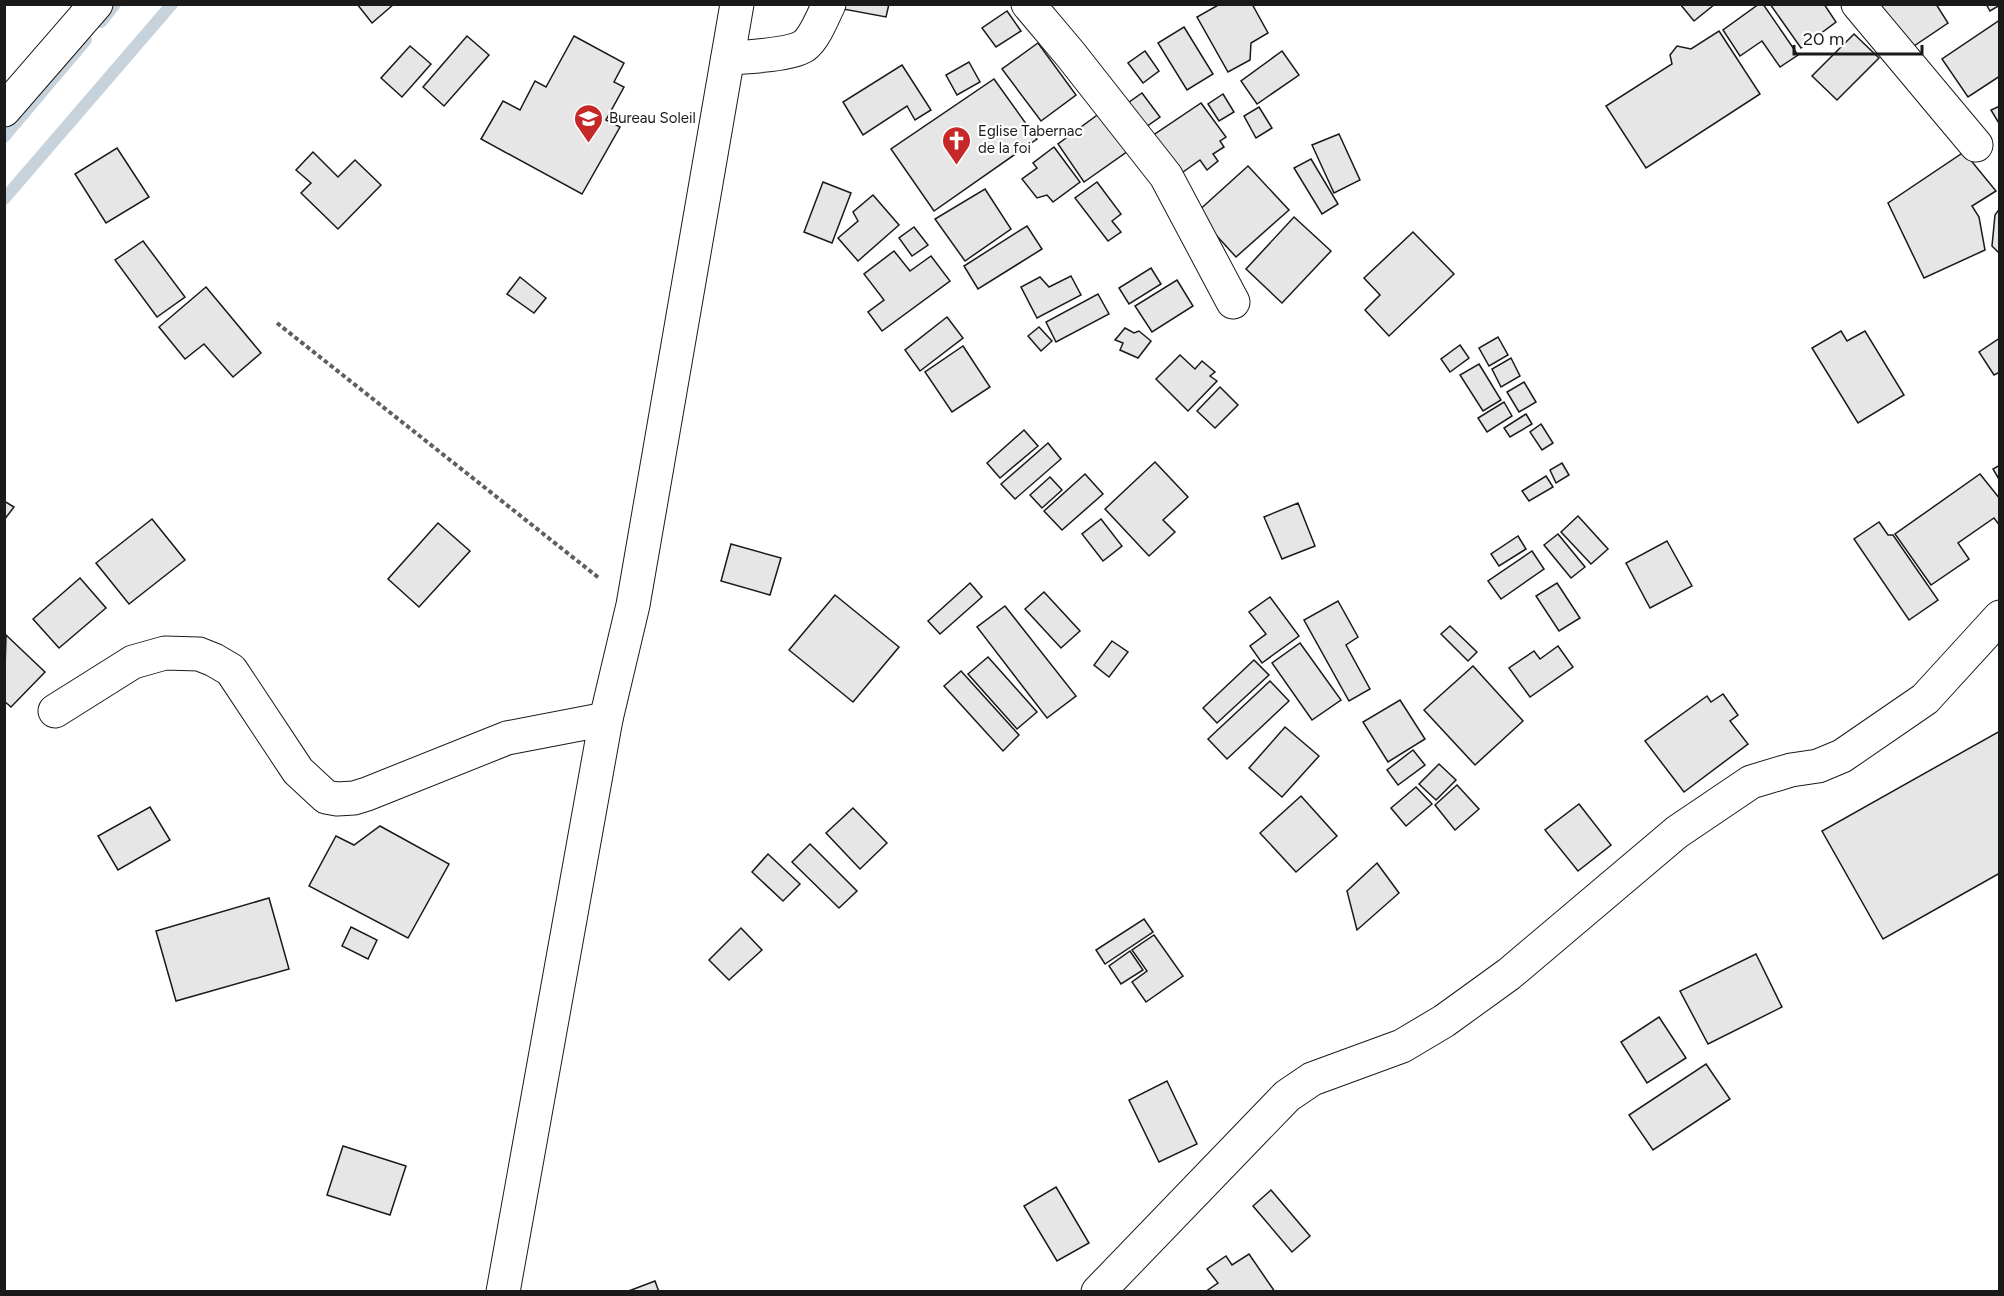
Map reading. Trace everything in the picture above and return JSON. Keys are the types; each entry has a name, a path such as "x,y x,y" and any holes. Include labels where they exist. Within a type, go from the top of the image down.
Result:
{"street":[{"path":"4,110 96,4"},
{"path":"503,1292 606,719 633,605 737,4"},
{"path":"728,58 770,55 804,46 817,28 829,4"},
{"path":"1028,4 1166,176 1233,302"},
{"path":"1858,4 1976,145"},
{"path":"1098,1292 1287,1096 1312,1079 1402,1046 1444,1021 1509,974 1677,832 1750,782 1791,770 1818,766 1842,756 1925,699 2000,617"},
{"path":"55,711 133,662 165,653 199,654 231,670 298,771 326,798 337,800 354,798 507,738 606,719"}],"path":[{"path":"277,323 633,605"}],"building":[{"path":"357,4 394,4 372,23"},
{"path":"844,4 889,4 886,17 843,9"},
{"path":"1220,4 1252,4 1268,33 1251,43 1250,60 1228,72 1197,17"},
{"path":"1680,4 1715,4 1694,21"},
{"path":"1759,4 1763,4 1798,55 1780,67 1762,41 1740,56 1723,30"},
{"path":"1770,4 1824,4 1836,22 1801,48"},
{"path":"1882,4 1936,4 1948,23 1908,50 1878,7"},
{"path":"1986,4 2000,4 2000,5 1990,11"},
{"path":"1007,11 1021,31 996,47 982,28"},
{"path":"2000,20 2000,76 1968,97 1942,59"},
{"path":"1184,27 1213,74 1187,90 1158,43"},
{"path":"1719,31 1760,94 1646,168 1606,106 1672,64 1670,55 1677,46 1691,49"},
{"path":"1854,34 1879,58 1837,100 1812,76"},
{"path":"467,36 489,55 444,106 423,87"},
{"path":"574,36 624,63 614,82 624,87 606,120 620,127 582,194 481,139 503,101 520,110 535,81 546,87"},
{"path":"1038,43 1076,95 1041,121 1002,69"},
{"path":"410,46 431,64 402,97 381,78"},
{"path":"1145,51 1159,71 1143,83 1128,63"},
{"path":"1282,51 1299,75 1257,104 1241,81"},
{"path":"969,62 980,82 957,95 946,75"},
{"path":"902,65 931,110 915,120 907,106 863,135 843,102"},
{"path":"994,79 1037,139 934,211 891,149"},
{"path":"1142,93 1160,117 1143,129 1125,105"},
{"path":"1223,94 1234,112 1219,121 1208,104"},
{"path":"1201,103 1226,137 1220,141 1224,147 1213,154 1218,161 1207,170 1200,160 1176,177 1149,138"},
{"path":"2000,106 2000,125 1991,110"},
{"path":"1259,107 1272,128 1256,138 1244,116"},
{"path":"1100,113 1128,151 1084,182 1058,144"},
{"path":"1339,134 1360,180 1334,193 1312,145"},
{"path":"1054,147 1080,182 1053,202 1047,195 1037,198 1022,179 1037,168 1033,163"},
{"path":"117,148 149,197 106,223 75,174"},
{"path":"313,152 338,177 355,160 381,185 338,229 301,193 311,183 296,170"},
{"path":"1964,152 1996,191 1972,206 1979,217 1985,250 1924,278 1888,203"},
{"path":"1311,159 1338,204 1322,214 1294,168"},
{"path":"1248,166 1289,210 1236,257 1196,213"},
{"path":"823,182 851,193 832,243 804,232"},
{"path":"1097,182 1121,214 1112,221 1121,232 1108,241 1075,198"},
{"path":"985,189 1011,229 965,261 935,219"},
{"path":"873,195 899,225 858,261 838,238 858,221 853,212"},
{"path":"2000,208 2000,254 1992,246 1995,215"},
{"path":"1294,217 1331,251 1282,303 1246,269"},
{"path":"1027,226 1042,249 978,289 964,266"},
{"path":"914,227 928,245 912,256 899,238"},
{"path":"1413,232 1454,274 1389,336 1365,310 1380,295 1364,278"},
{"path":"143,241 185,297 157,317 115,260"},
{"path":"894,251 910,271 931,256 950,281 882,331 868,312 884,300 864,274"},
{"path":"1151,268 1161,284 1129,304 1119,288"},
{"path":"1071,276 1081,295 1037,318 1021,287 1040,277 1049,287"},
{"path":"520,277 546,298 534,313 507,294"},
{"path":"1177,280 1193,306 1152,332 1135,306"},
{"path":"206,287 261,353 233,377 204,344 185,359 159,327"},
{"path":"1098,294 1109,314 1056,342 1046,322"},
{"path":"947,317 963,338 920,371 905,350"},
{"path":"1039,327 1052,341 1041,351 1028,336"},
{"path":"1125,328 1134,333 1139,331 1151,341 1138,358 1120,350 1123,343 1115,340"},
{"path":"1841,331 1847,341 1865,331 1904,395 1858,423 1812,348"},
{"path":"1498,337 1508,355 1489,366 1479,348"},
{"path":"2000,338 2000,372 1994,375 1979,352"},
{"path":"1460,345 1469,358 1450,372 1441,359"},
{"path":"963,346 990,387 952,412 925,372"},
{"path":"1180,355 1195,369 1202,361 1215,372 1210,376 1217,381 1188,411 1156,379"},
{"path":"1511,358 1520,376 1501,387 1492,369"},
{"path":"1479,364 1501,400 1483,411 1460,375"},
{"path":"1524,382 1536,402 1519,412 1507,392"},
{"path":"1220,387 1238,405 1215,428 1197,411"},
{"path":"1504,402 1512,416 1487,432 1478,418"},
{"path":"1526,414 1532,424 1510,437 1504,428"},
{"path":"1541,424 1553,443 1542,450 1530,432"},
{"path":"1024,430 1038,446 1000,478 987,463"},
{"path":"1048,443 1061,459 1015,499 1001,484"},
{"path":"1155,462 1188,497 1163,520 1175,532 1149,556 1105,509"},
{"path":"1562,463 1569,475 1556,483 1550,470"},
{"path":"2000,465 2000,481 1993,469"},
{"path":"1085,474 1103,494 1062,530 1044,511"},
{"path":"1980,474 2000,499 2000,526 1994,518 1958,543 1969,559 1931,585 1895,534"},
{"path":"1546,476 1553,487 1529,501 1522,491"},
{"path":"1050,477 1062,490 1042,508 1030,495"},
{"path":"4,501 14,507 4,520"},
{"path":"1298,503 1315,546 1282,559 1264,517"},
{"path":"1578,516 1608,549 1591,564 1561,532"},
{"path":"152,519 185,560 129,604 96,563"},
{"path":"1101,519 1122,546 1103,561 1082,534"},
{"path":"1879,522 1888,535 1893,535 1938,600 1909,620 1854,539"},
{"path":"438,523 470,551 419,607 388,579"},
{"path":"1558,534 1585,567 1571,578 1544,545"},
{"path":"1518,536 1526,549 1499,566 1491,554"},
{"path":"1667,541 1692,586 1650,608 1626,563"},
{"path":"731,544 781,558 770,595 721,581"},
{"path":"1532,551 1544,569 1501,599 1488,581"},
{"path":"80,578 106,608 59,648 33,619"},
{"path":"970,583 982,597 940,634 928,621"},
{"path":"1557,583 1580,618 1559,631 1536,596"},
{"path":"1044,592 1080,631 1061,648 1025,609"},
{"path":"835,595 899,647 853,702 789,650"},
{"path":"1270,597 1299,636 1262,663 1250,646 1266,634 1249,612"},
{"path":"1338,601 1358,637 1346,645 1370,689 1349,701 1304,620"},
{"path":"1005,606 1076,696 1047,718 977,627"},
{"path":"1450,626 1477,652 1468,661 1441,634"},
{"path":"6,635 45,672 11,707 4,701"},
{"path":"1112,641 1128,652 1109,677 1094,665"},
{"path":"1300,643 1341,700 1312,720 1272,663"},
{"path":"1558,646 1573,667 1530,697 1509,668 1534,651 1540,659"},
{"path":"988,657 1037,712 1017,729 968,674"},
{"path":"1254,660 1269,675 1217,723 1203,708"},
{"path":"1473,666 1523,721 1475,765 1424,710"},
{"path":"961,671 1019,735 1003,751 944,686"},
{"path":"1270,681 1289,701 1227,759 1208,739"},
{"path":"1723,694 1738,715 1730,721 1748,744 1684,792 1645,741 1707,696 1711,702"},
{"path":"1400,700 1425,739 1388,762 1363,722"},
{"path":"1285,727 1319,756 1282,797 1249,768"},
{"path":"2000,731 2000,873 1883,939 1822,831"},
{"path":"1413,750 1425,765 1398,785 1387,770"},
{"path":"1439,764 1456,780 1436,800 1419,784"},
{"path":"1457,785 1479,809 1455,830 1435,805"},
{"path":"1416,787 1432,804 1406,826 1391,808"},
{"path":"1301,796 1337,836 1296,872 1260,833"},
{"path":"1579,804 1611,845 1578,871 1545,830"},
{"path":"150,807 170,840 118,870 98,836"},
{"path":"853,808 887,843 860,869 826,833"},
{"path":"380,826 449,864 408,938 309,886 336,836 354,845"},
{"path":"810,844 857,891 839,908 792,862"},
{"path":"768,854 800,884 783,901 752,872"},
{"path":"1377,863 1399,893 1357,930 1347,891"},
{"path":"269,898 289,969 176,1001 156,931"},
{"path":"1144,919 1153,932 1105,964 1096,950"},
{"path":"351,927 377,940 368,959 342,946"},
{"path":"741,928 762,950 729,980 709,960"},
{"path":"1154,935 1183,976 1146,1002 1132,982 1147,971 1132,950"},
{"path":"1130,951 1143,970 1121,984 1109,966"},
{"path":"1756,954 1782,1007 1708,1044 1680,991"},
{"path":"1659,1017 1686,1058 1647,1083 1621,1042"},
{"path":"1706,1064 1730,1099 1653,1150 1629,1115"},
{"path":"1167,1081 1197,1144 1159,1162 1129,1100"},
{"path":"343,1146 406,1166 390,1215 327,1195"},
{"path":"1056,1187 1089,1243 1057,1261 1024,1206"},
{"path":"1271,1190 1310,1236 1292,1252 1253,1206"},
{"path":"1249,1254 1275,1292 1205,1292 1218,1283 1207,1269 1226,1256 1232,1265"},
{"path":"655,1281 659,1292 626,1292"}],"waterway":[{"path":"101,22 115,4"},
{"path":"4,199 172,4"},
{"path":"4,137 86,40"}],"place":[{"name":"Bureau Soleil","path":"588,144"},
{"name":"Eglise Tabernac de la foi","path":"957,166"}]}
